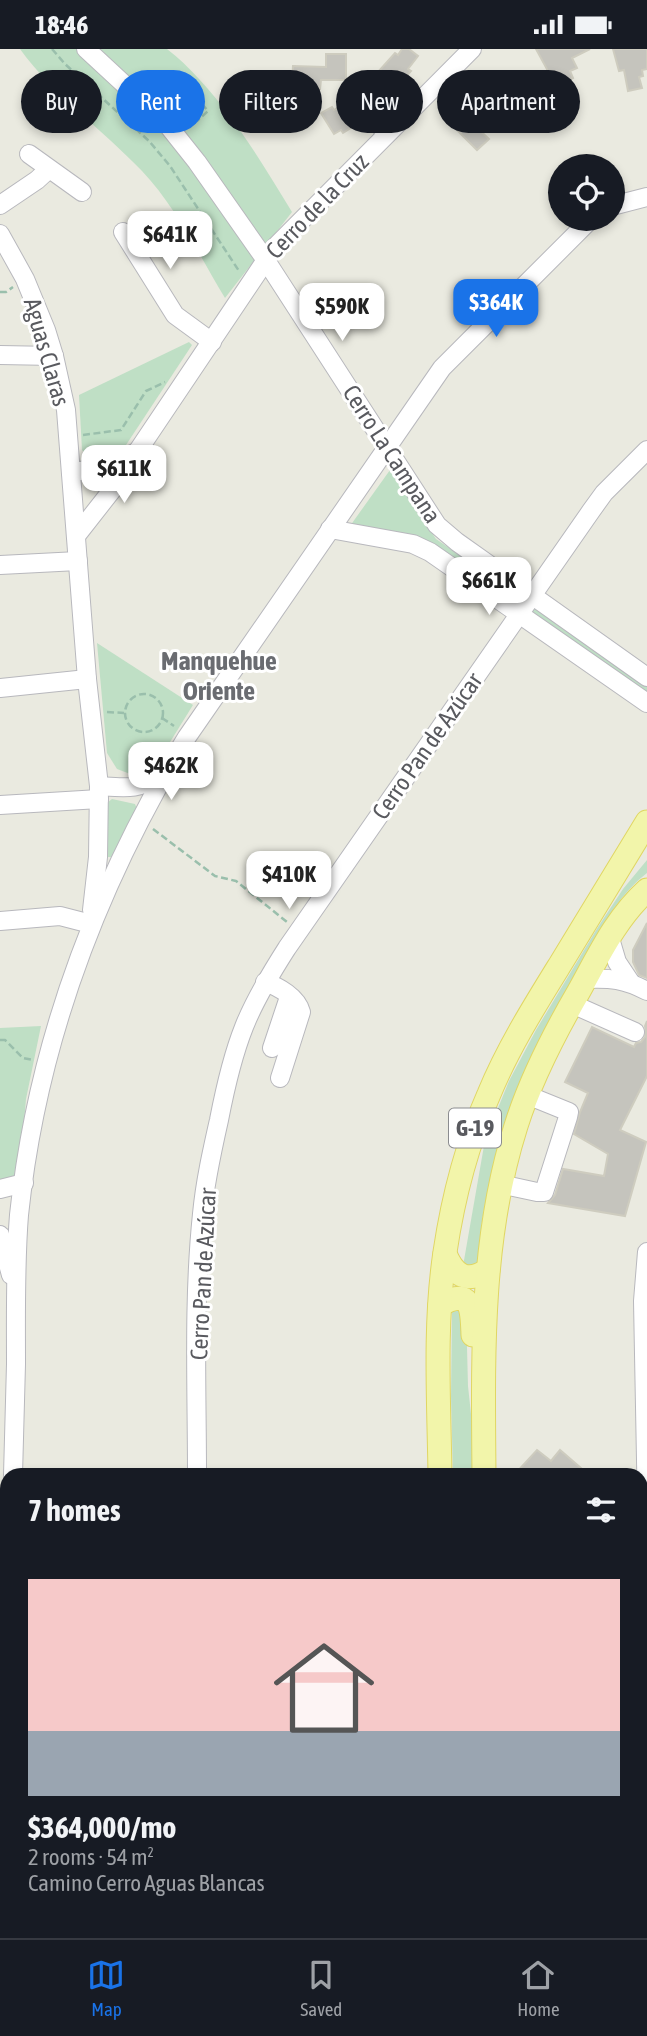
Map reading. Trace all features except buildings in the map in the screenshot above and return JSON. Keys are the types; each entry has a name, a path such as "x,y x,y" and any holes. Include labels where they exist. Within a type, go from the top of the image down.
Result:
{"main road":[{"name":"G-19","path":"440,1468 440,1305 444,1254 470,1142 499,1072 546,988 647,823"},
{"name":"G-19","path":"484,1468 483,1408 488,1270 500,1184 514,1134 543,1058 609,935 625,912 647,890"},
{"path":"444,1254 453,1269 463,1276 475,1276 488,1270"},
{"path":"440,1305 452,1300 465,1300 472,1308 474,1399 483,1408"}],"street":[{"name":"Cerro La Campana","path":"86,49 166,123 197,162 265,259 437,524 457,543 647,677"},
{"name":"Cerro de la Cruz","path":"423,97 472,49"},
{"name":"Cerro de la Cruz","path":"76,536 127,471 265,259 387,133"},
{"path":"29,154 82,192"},
{"path":"0,205 37,180 48,169"},
{"path":"625,203 647,198"},
{"path":"13,1468 15,1289 19,1215 45,1066 66,994 91,924 163,775 230,673 442,368 579,231"},
{"path":"124,232 175,315 212,342"},
{"name":"Aguas Claras","path":"0,234 30,292 54,356 66,409 87,679 99,792 98,857 91,924"},
{"path":"0,355 54,356"},
{"name":"Cerro Pan de Azúcar","path":"197,1468 198,1292 202,1212 225,1088 243,1030 265,982 311,913 604,493 647,450"},
{"path":"71,473 108,465 137,452"},
{"name":"Cerro La Campana","path":"330,530 413,544 430,552 647,703"},
{"path":"0,565 78,561"},
{"path":"0,688 87,679"},
{"path":"0,805 135,788 163,775"},
{"path":"135,788 143,799 143,816"},
{"path":"98,857 108,866 119,863"},
{"path":"0,921 60,916 91,924"},
{"path":"609,935 617,962 639,987"},
{"path":"586,979 614,978 639,987"},
{"path":"265,982 280,989 300,1007 301,1016 280,1078"},
{"path":"272,1048 289,997"},
{"path":"572,1004 635,1032"},
{"path":"500,1184 544,1192 568,1117 569,1112 527,1095"},
{"path":"0,1189 24,1183"},
{"path":"0,1235 15,1289"},
{"path":"647,1252 643,1301 647,1468"}],"path":[{"path":"52,49 149,141 170,166 248,286"},
{"path":"181,81 195,97 208,111 197,121 169,92 181,81"},
{"path":"69,437 121,430 146,391 165,382"},
{"path":"140,694 153,696 163,711 160,723 150,731 132,728 125,719 124,712 129,701 140,694"},
{"path":"143,816 215,876 236,881 289,924"},
{"path":"0,1040 5,1040 23,1058 45,1066"}],"green space":[{"path":"20,49 167,49 191,70 116,70 116,133 205,133 205,86 212,94 219,103 219,133 242,133 292,212 225,298 166,200 142,171 102,133 102,70 37,70"},
{"path":"189,342 192,345 126,445 87,456 82,450 79,395"},
{"path":"390,470 436,539 647,684 647,695 434,544 350,526"},
{"path":"97,643 193,705 157,763 143,774 133,775 117,769 107,753"},
{"path":"112,799 135,804 137,809 111,857 108,857 107,803"},
{"path":"647,860 647,873 622,898 590,948 499,1146 485,1205 478,1266 463,1266 485,1140 509,1081 536,1030 598,927 623,889"},
{"path":"41,1026 26,1099 20,1172 5,1182 0,1182 0,1028"},
{"path":"452,1308 466,1309 474,1468 453,1468"}],"district":[{"name":"Manquehue Oriente","path":"219,676"}]}
